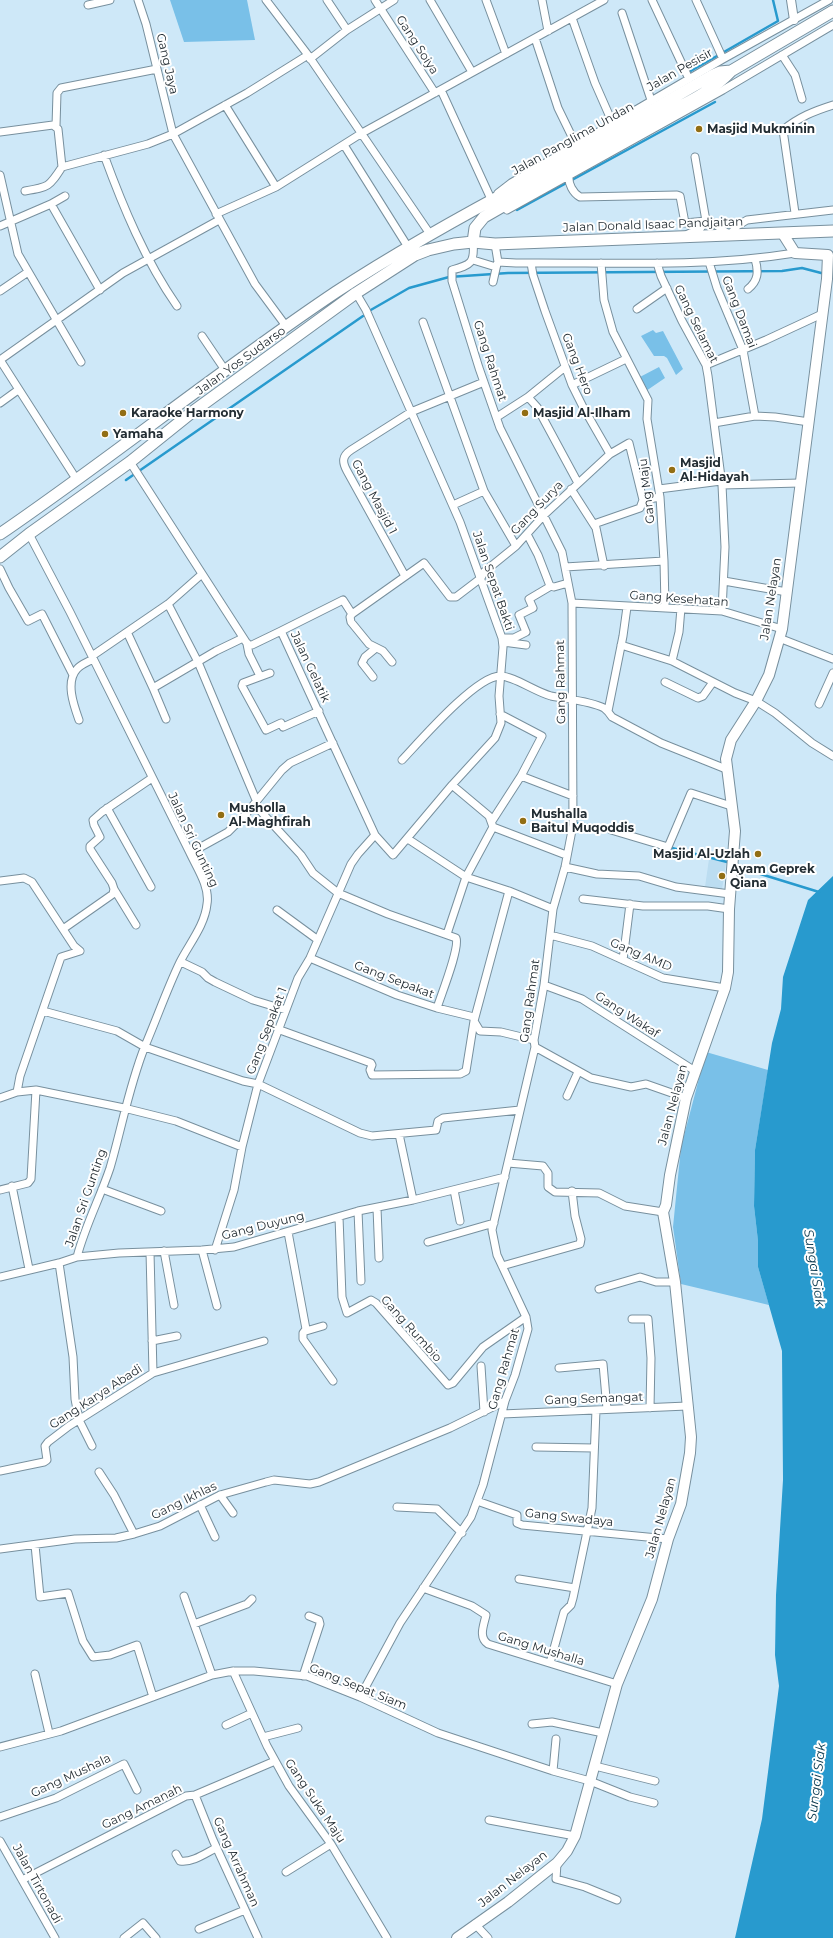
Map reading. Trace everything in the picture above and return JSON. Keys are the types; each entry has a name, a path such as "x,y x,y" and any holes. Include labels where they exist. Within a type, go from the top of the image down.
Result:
{"main road":[{"name":"Jalan Panglima Undan","path":"430,234 495,195 537,181 632,137 710,90 731,71 833,11"},
{"name":"Jalan Panglima Undan","path":"473,242 475,228 484,217 537,181 595,138 713,75 720,72 731,71"},
{"name":"Jalan Donald Isaac Pandjaitan","path":"473,242 495,244 833,231"},
{"name":"Jalan Yos Sudarso","path":"0,534 78,480 286,326 336,292 430,234"},
{"path":"783,234 795,253"},
{"name":"Jalan Yos Sudarso","path":"0,557 29,534 134,469 191,413 356,294 415,255 428,250 473,242"},
{"name":"Jalan Nelayan","path":"457,1938 508,1902 557,1863 567,1851 575,1836 616,1684 632,1651 652,1599 668,1539 681,1504 690,1453 691,1436 675,1282 663,1212 666,1205 670,1175 686,1098 694,1071 725,988 728,972 729,909 735,831 726,769 726,759 731,740 756,701 769,675 780,633 787,592 830,255 795,253"},
{"path":"183,402 191,413"}],"street":[{"path":"88,5 110,0"},
{"name":"Gang Jaya","path":"138,0 146,24 172,134 255,284 286,326"},
{"path":"266,0 309,57 430,234"},
{"path":"327,0 347,30"},
{"name":"Gang Soiya","path":"375,0 438,91 495,195"},
{"name":"Gang Soiya","path":"381,8 394,0"},
{"path":"430,0 472,72"},
{"path":"486,0 506,54"},
{"path":"542,0 548,31"},
{"path":"78,480 18,390 0,360 123,273 150,259 217,217 276,187 362,133 572,18 589,4 604,0"},
{"path":"652,0 668,31 686,74"},
{"path":"696,0 722,57"},
{"path":"791,0 794,20"},
{"name":"Jalan Pesisir","path":"495,195 575,142 595,138 611,121 686,74 794,20 829,0"},
{"path":"25,191 44,188 50,184 62,167 148,144 172,134 309,57 381,8"},
{"path":"622,13 650,97"},
{"path":"572,18 611,121"},
{"path":"648,128 782,55 833,25"},
{"path":"535,38 558,108 575,142"},
{"path":"782,55 795,75 802,99"},
{"path":"62,167 56,126 57,93 61,88 157,69"},
{"path":"225,105 276,187"},
{"path":"795,213 783,130 792,122 809,113 833,105"},
{"path":"0,132 53,125 56,126"},
{"path":"484,217 496,216 568,178 632,137"},
{"path":"344,145 408,247"},
{"path":"104,155 120,198 162,282 177,306"},
{"path":"684,236 700,229 706,221 695,157"},
{"path":"0,175 18,254 81,362"},
{"path":"568,178 572,188 580,197 680,196 685,223 706,221 718,225 730,235 734,228 747,220 795,213 833,210"},
{"path":"0,226 10,223 65,196"},
{"path":"51,204 100,290"},
{"path":"473,242 475,257 473,260 495,272 532,269 602,270 657,265 756,263 795,253"},
{"path":"495,244 495,272"},
{"name":"Gang Rahmat","path":"360,1697 397,1629 449,1547 462,1533 471,1517 528,1329 526,1317 502,1266 493,1237 494,1223 534,1043 544,985 554,909 573,825 572,603 562,552 505,440 484,382 452,281 451,272 469,264 473,260"},
{"path":"748,290 755,284 758,276 756,263"},
{"name":"Gang Selamat","path":"657,265 661,276 706,365 721,483 725,547 722,611"},
{"name":"Gang Damai","path":"709,265 743,350 755,416"},
{"name":"Gang Hero","path":"532,269 572,384 583,407 610,454"},
{"name":"Gang Maju","path":"602,270 608,317 613,332 648,400 647,419 660,497 665,607"},
{"path":"0,291 28,272"},
{"path":"637,309 667,288"},
{"name":"Jalan Sepat Bakti","path":"356,294 366,310 453,505 481,578 502,640 500,676 501,723 495,738 452,785 393,855 375,835"},
{"path":"706,365 822,314"},
{"path":"423,322 484,491 516,546"},
{"path":"202,336 225,370"},
{"path":"572,384 626,359"},
{"path":"497,417 528,397 565,367"},
{"path":"411,412 484,382"},
{"path":"0,403 18,390"},
{"path":"528,397 537,407 578,482"},
{"name":"Gang Masjid 1","path":"404,576 350,478 343,460 347,453 411,412"},
{"path":"714,423 755,416 786,418 809,422"},
{"path":"594,524 613,516 640,508 643,500 629,443 610,454"},
{"name":"Gang Surya","path":"404,576 424,563 450,596 454,598 481,578 484,572 516,546 544,515 610,454"},
{"path":"134,469 245,641 249,654 260,676"},
{"path":"659,489 721,483 800,483"},
{"path":"571,489 594,524 599,538 604,566"},
{"path":"453,505 484,491"},
{"path":"643,500 660,497"},
{"name":"Jalan Sri Gunting","path":"29,534 190,853 204,883 208,904 201,923 180,962 131,1083 110,1168 83,1234 77,1256"},
{"path":"527,534 538,556 548,583 551,586"},
{"path":"565,567 604,566 664,561"},
{"path":"0,569 28,621 42,614 73,675"},
{"path":"79,720 71,692 73,675 79,667 168,604 202,574"},
{"path":"392,662 383,651 369,644 351,622 350,617 404,576"},
{"path":"724,581 787,592"},
{"path":"502,640 514,638 526,632 519,615 533,608 529,599 551,586 568,583"},
{"path":"281,631 343,600 352,614"},
{"name":"Gang Kesehatan","path":"572,603 722,611 780,633 833,659"},
{"path":"168,604 198,662 255,802 301,855 313,873 338,893 388,914 456,938 458,942 455,954 436,1008"},
{"path":"608,712 627,607"},
{"path":"672,661 679,632 681,608"},
{"name":"Jalan Gelatik","path":"153,688 198,662 245,641 252,645 281,631 375,835"},
{"path":"127,632 166,719"},
{"path":"502,640 526,645"},
{"path":"621,645 672,661 712,682 756,701 775,713 812,743 833,756"},
{"path":"373,677 362,663 365,657 376,648"},
{"path":"270,673 249,680 243,683 242,686 266,730 281,723 283,727 319,711"},
{"path":"819,704 833,673"},
{"path":"402,760 466,695 482,683 500,676 513,679 538,693 572,699 599,706 608,712 612,717 661,743 726,769"},
{"path":"664,682 698,698 703,696 712,682"},
{"path":"447,934 466,877 493,824 542,736 500,714"},
{"path":"190,853 228,832 282,770 290,763 333,743"},
{"path":"521,776 573,796"},
{"path":"136,925 89,848 100,837 93,820 107,808 152,778"},
{"path":"452,785 493,824 566,855"},
{"path":"611,830 668,847 691,793 731,806"},
{"path":"107,808 151,887"},
{"name":"Gang Sepakat 1","path":"215,1250 229,1209 242,1147 258,1084 280,1030 298,978 310,958 338,893 358,854 375,835"},
{"path":"408,839 466,877 509,891 554,909"},
{"path":"564,867 597,874 638,876 676,887 730,894"},
{"path":"0,881 24,878 32,882 80,951 61,958 20,1076 17,1092"},
{"path":"64,929 114,894 114,889"},
{"path":"280,1030 371,1063 372,1065 370,1070 372,1075 460,1074 466,1071 474,1019 492,958 509,891"},
{"path":"583,899 643,906 708,906 729,909"},
{"path":"624,960 630,904"},
{"path":"277,910 318,940"},
{"name":"Gang AMD","path":"550,935 592,946 663,978 725,988"},
{"name":"Gang Sepakat","path":"310,958 397,995 474,1019 480,1031 501,1032 534,1043 578,1072 591,1078 631,1087 646,1084 686,1098"},
{"path":"180,962 202,972 215,982 253,1000 286,1010"},
{"name":"Gang Wakaf","path":"544,985 582,999 694,1071"},
{"path":"43,1011 117,1031 145,1047 243,1081 258,1084 276,1094 360,1133 372,1136 436,1130 438,1121 443,1118 520,1110"},
{"path":"566,1096 578,1072"},
{"path":"0,1190 28,1183 31,1179 36,1090"},
{"path":"0,1098 17,1092 36,1090 124,1108 176,1121 242,1147"},
{"path":"399,1134 413,1200"},
{"path":"508,1163 543,1166 548,1173 548,1187 550,1190 599,1193 625,1206 663,1212"},
{"name":"Gang Duyung","path":"0,1277 59,1263 77,1256 164,1251 215,1250 234,1247 358,1211 413,1200 505,1177"},
{"path":"12,1186 29,1269"},
{"path":"102,1188 162,1211"},
{"path":"454,1190 460,1221"},
{"path":"502,1266 580,1244 582,1239 575,1216 572,1192"},
{"path":"377,1208 380,1258"},
{"path":"358,1211 361,1281"},
{"name":"Gang Rumbio","path":"339,1217 342,1293 348,1313 371,1300 448,1385 453,1384 483,1347 526,1317"},
{"path":"428,1242 494,1223"},
{"path":"288,1232 306,1331 303,1334 304,1339 333,1381"},
{"path":"202,1250 217,1306"},
{"path":"164,1251 174,1305"},
{"path":"150,1252 153,1373"},
{"path":"59,1263 73,1357 74,1399 79,1420 92,1446"},
{"path":"599,1289 640,1277 656,1282 675,1282"},
{"path":"632,1319 648,1319 651,1358 650,1408"},
{"path":"306,1331 323,1326"},
{"path":"152,1341 177,1336"},
{"name":"Gang Karya Abadi","path":"0,1471 44,1462 47,1460 45,1446 48,1442 79,1420 153,1373 264,1341"},
{"path":"559,1368 603,1364 607,1409"},
{"path":"481,1366 484,1412"},
{"name":"Gang Ikhlas","path":"0,1549 134,1534 160,1526 220,1495 274,1480 310,1484 319,1482 450,1428 505,1401"},
{"name":"Gang Semangat","path":"502,1414 687,1406"},
{"path":"550,1663 564,1612 571,1604 592,1508 596,1410"},
{"path":"536,1447 594,1448"},
{"path":"99,1472 114,1495 134,1534"},
{"path":"220,1495 234,1513"},
{"name":"Gang Swadaya","path":"477,1501 517,1515 517,1522 520,1524 668,1539"},
{"path":"200,1505 215,1537"},
{"path":"397,1507 437,1509 462,1533"},
{"path":"34,1545 40,1597 68,1593 83,1641 93,1657 110,1655 137,1645 153,1697"},
{"path":"519,1579 575,1588"},
{"name":"Gang Mushalla","path":"423,1588 472,1606 486,1615 482,1634 484,1642 488,1644 616,1684"},
{"path":"184,1596 212,1676"},
{"path":"194,1624 247,1604 252,1599"},
{"path":"303,1676 320,1624 319,1620 309,1616"},
{"name":"Gang Sepat Siam","path":"0,1747 49,1734 212,1676 233,1671 286,1673 303,1676 360,1697 438,1733 553,1771 590,1781 630,1797 654,1803"},
{"name":"Gang Suka Maju","path":"233,1671 263,1737 295,1796 331,1844 387,1938"},
{"path":"35,1674 49,1734"},
{"path":"226,1725 252,1713"},
{"path":"532,1724 552,1722 603,1734"},
{"path":"263,1737 298,1728"},
{"path":"553,1771 556,1739"},
{"name":"Gang Amanah","path":"22,1880 186,1796 195,1796 275,1761"},
{"name":"Gang Mushala","path":"0,1817 56,1798 124,1764 137,1790"},
{"path":"595,1766 655,1781"},
{"name":"Gang Arrahman","path":"195,1796 216,1848 258,1938"},
{"path":"489,1820 575,1836"},
{"name":"Jalan Tirtonadi","path":"0,1841 55,1938"},
{"path":"286,1872 331,1844"},
{"path":"176,1854 180,1861 183,1862 198,1857 216,1848"},
{"path":"557,1863 556,1879 584,1887 616,1900"},
{"path":"199,1929 245,1910"},
{"path":"124,1938 143,1923 156,1938"},
{"path":"475,1924 488,1938"}],"shaded area":[{"path":"170,0 247,0 255,40 184,42"},
{"path":"653,330 656,333 663,331 683,369 676,375 667,358 664,356 654,356 641,336"},
{"path":"659,367 665,378 646,391 638,378"},
{"path":"709,859 726,863 722,890 705,887"},
{"path":"706,1052 768,1070 755,1150 754,1206 758,1241 758,1267 769,1305 681,1284 673,1227 681,1147"}],"water":[{"name":"Sungai Siak","path":"833,876 833,1938 735,1938 762,1819 779,1686 775,1655 776,1595 783,1480 782,1351 758,1267 758,1241 754,1206 755,1150 772,1043 781,1009 783,977 808,900"}],"waterway":[{"path":"689,72 778,21 773,0"},
{"path":"517,210 715,102"},
{"path":"369,311 409,288 449,277 508,273 782,271 802,268 825,274"},
{"path":"126,480 363,316"},
{"path":"574,823 601,826 611,829"},
{"path":"672,848 727,862"},
{"path":"741,868 819,892"}],"place":[{"name":"Masjid Mukminin","path":"699,129"},
{"name":"Karaoke Harmony","path":"123,413"},
{"name":"Masjid Al-Ilham","path":"525,413"},
{"name":"Yamaha","path":"105,434"},
{"name":"Masjid Al-Hidayah","path":"672,470"},
{"name":"Musholla Al-Maghfirah","path":"221,815"},
{"name":"Mushalla Baitul Muqoddis","path":"523,821"},
{"name":"Masjid Al-Uzlah","path":"758,854"},
{"name":"Ayam Geprek Qiana","path":"722,876"}]}
